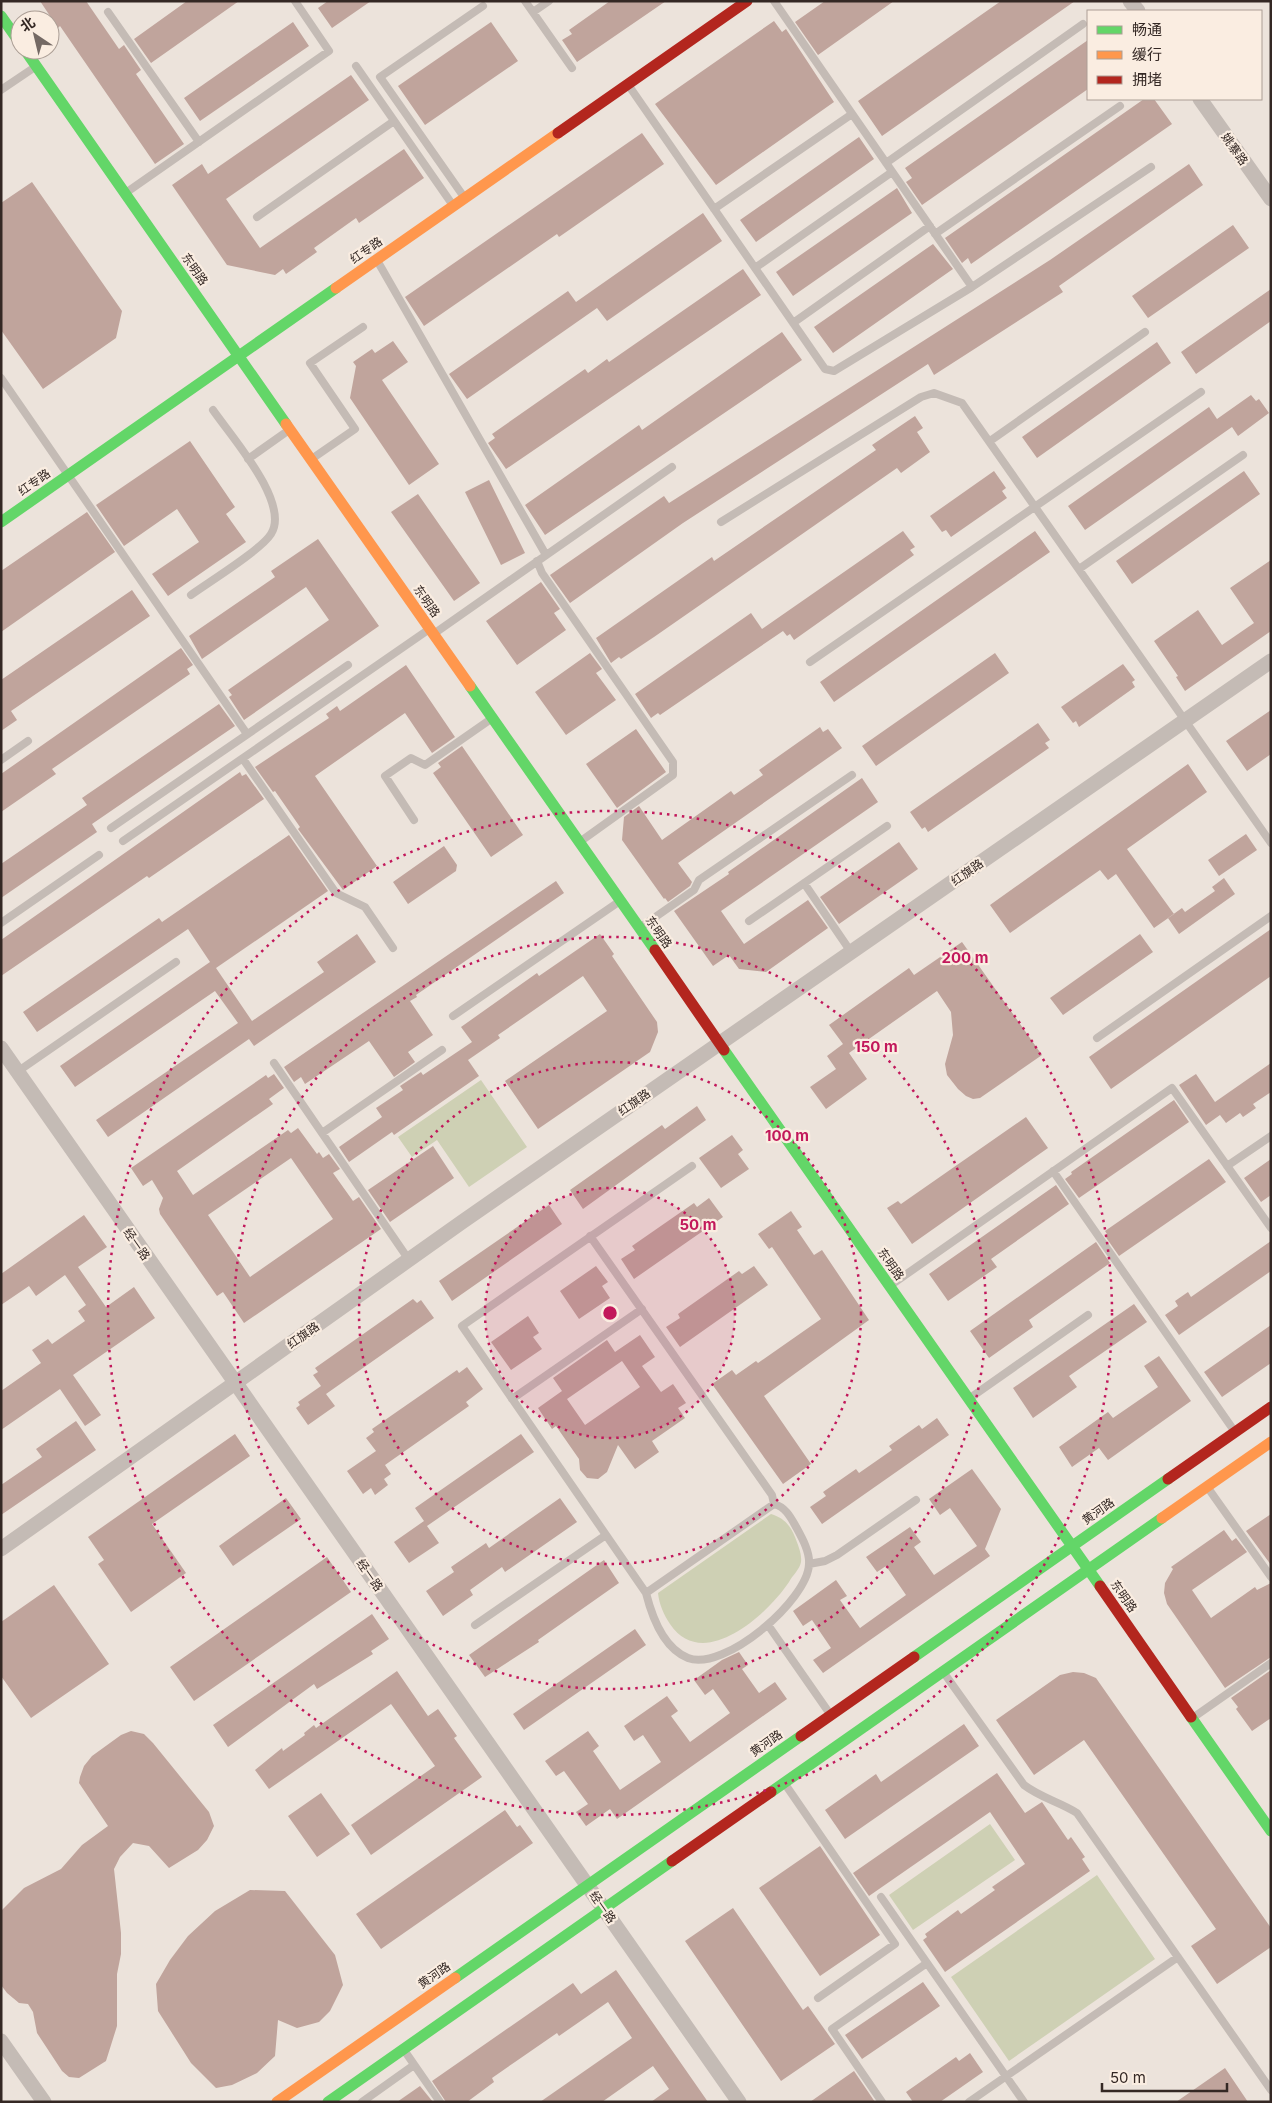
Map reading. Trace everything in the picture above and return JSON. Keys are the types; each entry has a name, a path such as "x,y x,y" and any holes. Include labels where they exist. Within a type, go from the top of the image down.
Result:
{"street":[{"name":"红专路","path":"1,522 747,1"},
{"path":"1,16 10,29"},
{"name":"东明路","path":"32,60 1271,1831"},
{"name":"姚寨路","path":"1201,100 1271,199"},
{"name":"红旗路","path":"1,1549 409,1260 1271,661"},
{"name":"经一路","path":"1,1048 739,2102"},
{"name":"黄河路","path":"277,2102 1271,1407"},
{"path":"328,2102 1271,1442"},
{"path":"1,2041 44,2102"}],"lane":[{"path":"125,194 329,51 294,1"},
{"path":"525,1 572,68"},
{"path":"532,12 549,1"},
{"path":"774,1 972,287"},
{"path":"465,198 380,78 483,6"},
{"path":"108,12 199,142"},
{"path":"886,163 1083,24"},
{"path":"1,90 36,66"},
{"path":"356,66 454,206"},
{"path":"628,84 825,369 834,371 972,287 1151,167"},
{"path":"935,234 1120,106"},
{"path":"714,209 852,114"},
{"path":"257,217 394,121"},
{"path":"755,268 892,172"},
{"path":"793,322 930,226"},
{"path":"376,260 546,555"},
{"path":"312,460 355,429 310,363 363,327"},
{"path":"990,441 1145,332"},
{"path":"1,378 247,734"},
{"path":"810,662 1201,392"},
{"path":"722,522 921,397 934,393 946,395 962,402 1271,843"},
{"path":"191,595 259,546 271,534 274,525 273,502 266,485 213,410"},
{"path":"248,459 290,429"},
{"path":"1079,569 1243,454"},
{"path":"123,841 243,758 537,562 672,467"},
{"path":"537,562 542,573 673,762 673,775 580,842"},
{"path":"111,828 348,665"},
{"path":"414,820 385,776 411,758 425,765 492,718"},
{"path":"1,760 28,741"},
{"path":"243,758 336,894 365,907 393,948"},
{"path":"639,928 694,890 699,880 852,775"},
{"path":"749,921 887,826"},
{"path":"1,923 99,855"},
{"path":"804,883 851,952"},
{"path":"453,1016 620,900"},
{"path":"1097,1038 1271,916"},
{"path":"17,1072 176,962"},
{"path":"322,1133 442,1050"},
{"path":"274,1063 409,1260"},
{"path":"890,1286 1172,1088 1271,1228"},
{"path":"1227,1166 1271,1136"},
{"path":"590,1236 772,1495 774,1504 788,1513 805,1544 809,1564 804,1580 792,1600 768,1625 747,1640 719,1655 698,1660 688,1658 676,1650 662,1634 652,1617 646,1593 462,1326 590,1236 692,1166"},
{"path":"1053,1171 1236,1432"},
{"path":"512,1399 642,1310"},
{"path":"969,1399 1088,1315"},
{"path":"1207,1487 1271,1577"},
{"path":"809,1564 825,1561 837,1555 916,1500"},
{"path":"646,1593 774,1504"},
{"path":"475,1625 606,1535"},
{"path":"768,1625 830,1714"},
{"path":"1192,1718 1271,1663"},
{"path":"942,1672 1024,1785 1042,1798 1061,1803 1077,1813 1271,2090"},
{"path":"784,1783 895,1944 818,1998"},
{"path":"881,1897 1024,2102"},
{"path":"969,2102 1178,1957"},
{"path":"882,2102 832,2029 927,1963"},
{"path":"403,2049 440,2102"},
{"path":"362,2102 414,2065"}],"green space":[{"path":"481,1080 527,1147 469,1187 437,1140 412,1157 398,1137"},
{"path":"771,1514 783,1520 795,1537 801,1559 798,1570 766,1609 734,1634 716,1641 699,1643 684,1638 668,1621 658,1593"},
{"path":"990,1824 1015,1860 913,1930 889,1895"},
{"path":"1097,1875 1155,1959 1009,2061 951,1977"}],"building":[{"path":"40,1 86,1 119,49 124,45 141,70 136,74 184,144 155,164 60,26 60,10 46,10"},
{"path":"187,1 239,1 151,63 134,39"},
{"path":"328,1 371,1 332,28 318,8"},
{"path":"610,1 666,1 577,62 562,40 572,34 569,30"},
{"path":"825,1 894,1 818,55 795,22"},
{"path":"1001,1 1075,1 882,136 858,101"},
{"path":"774,21 782,32 786,29 834,102 716,185 655,104"},
{"path":"293,22 309,46 200,121 184,98"},
{"path":"491,22 518,61 425,125 398,86"},
{"path":"1087,41 1087,90 922,205 906,182 912,178 905,168"},
{"path":"351,75 369,100 226,199 260,248 404,149 424,178 359,223 356,218 314,248 317,252 286,274 283,269 275,275 227,265 172,185 202,164 208,174"},
{"path":"1143,100 1155,100 1172,124 971,264 968,258 962,263 945,238"},
{"path":"642,133 664,164 559,237 557,234 424,326 405,297"},
{"path":"859,137 874,159 756,242 740,220"},
{"path":"1189,164 1203,185 1059,286 1063,292 934,375 928,364 683,523 570,603 550,575 664,496 669,503 1050,260"},
{"path":"32,182 122,311 116,338 43,389 1,330 1,203"},
{"path":"897,188 912,213 793,296 776,272"},
{"path":"703,213 722,241 607,321 597,308 467,399 449,374 568,291 576,302"},
{"path":"1233,225 1249,248 1148,318 1132,296"},
{"path":"933,244 953,269 833,353 814,327"},
{"path":"743,269 761,295 506,469 488,443 495,438 492,434 585,369 588,373 607,359 609,362"},
{"path":"1271,289 1271,321 1196,374 1181,352"},
{"path":"782,332 802,360 545,535 525,505 639,425 642,430"},
{"path":"393,341 408,362 382,380 439,464 409,485 350,398 356,366 353,362 372,349 375,353"},
{"path":"1157,342 1171,363 1037,458 1022,437"},
{"path":"1251,395 1256,401 1259,399 1269,413 1238,436 1232,427 1085,530 1068,506 1209,407 1217,419"},
{"path":"915,416 923,428 917,432 930,452 901,473 897,468 654,637 621,659 619,657 611,663 596,638 712,557 714,561 876,450 872,445"},
{"path":"190,441 235,507 226,514 246,542 168,596 152,574 199,542 177,509 124,546 96,505"},
{"path":"994,471 1006,488 1002,491 1007,498 951,537 946,530 942,532 930,516"},
{"path":"1244,471 1260,494 1132,584 1116,561"},
{"path":"489,480 525,553 501,565 465,492"},
{"path":"418,494 480,583 454,601 391,512"},
{"path":"87,512 115,552 1,632 1,571"},
{"path":"903,531 915,547 910,550 914,555 794,640 790,634 787,636 783,631 660,715 658,713 651,718 635,694 751,613 762,629"},
{"path":"1035,531 1050,552 834,702 820,682"},
{"path":"318,539 379,626 244,720 229,697 232,695 228,690 329,620 306,587 202,659 189,636 275,577 271,571"},
{"path":"1271,560 1271,631 1185,691 1176,677 1178,676 1154,641 1198,610 1222,645 1254,623 1230,588"},
{"path":"541,582 560,609 554,613 566,630 517,665 486,621"},
{"path":"132,590 150,616 11,711 17,720 1,731 1,680"},
{"path":"181,648 193,665 187,669 190,674 52,769 56,774 1,812 1,774"},
{"path":"590,653 602,669 596,673 616,700 566,735 535,692"},
{"path":"995,653 1009,673 876,766 862,746"},
{"path":"1123,664 1135,680 1132,682 1135,687 1079,727 1076,721 1073,723 1061,707"},
{"path":"406,665 455,737 432,753 405,713 315,776 377,866 343,890 298,829 300,827 275,791 273,792 255,767 329,718 326,714 337,706 340,711"},
{"path":"219,704 235,726 92,824 97,832 1,898 1,864 87,805 82,798"},
{"path":"1271,710 1271,754 1247,771 1226,741"},
{"path":"1038,723 1050,740 1045,743 1049,748 928,832 925,827 922,829 910,812"},
{"path":"820,727 823,732 828,729 842,748 678,863 692,882 690,886 668,902 664,899 622,840 624,817 639,806 662,840 731,791 734,795 763,775 759,770"},
{"path":"636,729 666,772 617,808 586,764"},
{"path":"462,746 523,835 491,857 433,773 441,767 438,763"},
{"path":"1188,764 1207,792 1127,849 1174,914 1154,928 1116,874 1108,880 1100,870 1010,933 990,905"},
{"path":"240,772 242,776 246,774 264,799 1,976 1,940"},
{"path":"862,778 878,802 721,911 744,944 808,900 828,928 766,972 739,969 729,955 713,966 674,911 729,874 728,872"},
{"path":"1246,834 1257,850 1219,876 1208,860"},
{"path":"289,835 328,891 216,968 252,1021 324,972 317,962 357,934 376,962 254,1046 249,1039 108,1137 96,1120 238,1023 215,991 75,1087 60,1066 210,962 188,929 37,1032 23,1012 159,918 162,922"},
{"path":"899,842 918,869 839,924 820,897"},
{"path":"444,846 457,865 456,871 408,904 393,882"},
{"path":"1224,878 1235,894 1179,934 1168,918 1182,908 1185,912 1215,891 1212,887"},
{"path":"556,881 564,893 410,1001 433,1035 408,1052 415,1062 394,1077 369,1041 305,1084 301,1077 294,1082 284,1067"},
{"path":"1271,929 1271,976 1111,1089 1089,1057"},
{"path":"600,934 614,954 612,956 657,1022 658,1032 650,1052 538,1129 505,1081 607,1011 583,976 498,1035 500,1038 468,1060 479,1076 394,1135 392,1132 349,1162 339,1147 382,1117 376,1108 403,1090 400,1086 421,1072 423,1075 472,1042 461,1027 537,973 539,976"},
{"path":"1140,934 1153,952 1063,1015 1050,998"},
{"path":"962,942 1042,1055 980,1098 973,1099 966,1096 947,1075 945,1064 953,1035 951,1012 937,991 849,1053 867,1079 826,1109 810,1087 836,1069 827,1056 843,1044 829,1025 909,968 914,975"},
{"path":"1271,1063 1271,1092 1253,1104 1256,1108 1243,1117 1240,1113 1226,1123 1220,1115 1206,1125 1179,1085 1196,1074 1215,1102"},
{"path":"274,1074 284,1088 269,1099 273,1104 177,1171 193,1195 288,1130 291,1133 298,1128 317,1154 319,1152 323,1158 329,1154 340,1169 333,1173 353,1201 359,1197 381,1229 244,1323 223,1292 217,1296 160,1214 159,1209 163,1198 152,1180 143,1186 131,1168 266,1075 268,1078","holes":["291,1158 333,1219 250,1277 208,1215"]},
{"path":"1174,1100 1189,1122 1079,1198 1065,1179 1072,1174 1071,1172"},
{"path":"697,1106 706,1120 583,1209 570,1190 662,1125 665,1129"},
{"path":"1026,1117 1048,1148 912,1244 887,1208 898,1201 901,1204"},
{"path":"732,1135 743,1150 738,1154 749,1169 721,1188 699,1158"},
{"path":"433,1146 454,1178 390,1222 368,1190"},
{"path":"1209,1159 1226,1182 1119,1256 1105,1236 1107,1234 1105,1231"},
{"path":"1271,1159 1271,1195 1261,1202 1244,1178"},
{"path":"1056,1185 1069,1204 991,1259 997,1267 948,1301 929,1274"},
{"path":"709,1198 723,1217 634,1279 621,1259 635,1250 632,1246 694,1203 697,1207"},
{"path":"549,1205 562,1224 452,1301 439,1281"},
{"path":"791,1211 802,1227 797,1230 814,1255 822,1250 869,1320 764,1396 811,1464 783,1484 712,1384 732,1370 736,1375 756,1361 758,1363 821,1319 772,1247 769,1249 758,1234"},
{"path":"84,1215 107,1247 78,1267 106,1307 134,1287 155,1318 73,1375 101,1415 85,1426 60,1389 1,1430 1,1391 41,1363 32,1350 48,1339 52,1344 85,1321 78,1311 86,1305 65,1275 36,1296 29,1286 1,1305 1,1274"},
{"path":"1271,1241 1271,1271 1179,1335 1165,1315 1178,1306 1175,1301 1188,1292 1191,1297"},
{"path":"1096,1242 1110,1263 1029,1320 1033,1327 989,1358 970,1331"},
{"path":"596,1266 608,1282 602,1286 610,1298 579,1319 560,1291"},
{"path":"754,1266 768,1285 680,1347 666,1327 680,1318 678,1314 739,1271 742,1274"},
{"path":"413,1299 417,1303 421,1300 434,1318 326,1394 335,1406 308,1425 296,1408 300,1405 298,1402 321,1386 313,1375 318,1372 315,1368"},
{"path":"1134,1304 1147,1322 1069,1376 1077,1387 1033,1418 1013,1388"},
{"path":"528,1316 539,1333 533,1337 542,1349 511,1370 491,1342"},
{"path":"1271,1325 1271,1363 1222,1397 1204,1372"},
{"path":"640,1335 655,1357 642,1366 661,1392 673,1384 686,1403 678,1408 685,1418 652,1441 659,1452 635,1469 618,1445 607,1472 598,1479 587,1478 580,1470 579,1459 556,1426 552,1429 538,1408 562,1391 553,1378 607,1340 615,1352","holes":["622,1361 640,1387 585,1425 567,1399"]},
{"path":"1159,1356 1191,1401 1108,1460 1099,1448 1072,1467 1059,1447 1108,1412 1113,1418 1158,1387 1144,1366"},
{"path":"467,1367 483,1389 466,1402 469,1406 385,1465 391,1474 384,1479 388,1485 375,1495 371,1488 363,1494 347,1471 376,1451 366,1438 374,1432 372,1429 457,1370 459,1373"},
{"path":"937,1418 949,1435 822,1524 810,1507 826,1496 823,1492 856,1469 859,1473 892,1450 889,1446 919,1425 922,1429"},
{"path":"76,1421 96,1450 1,1515 1,1485 42,1457 36,1449"},
{"path":"235,1434 250,1456 152,1524 186,1573 131,1612 98,1564 104,1560 88,1537"},
{"path":"521,1434 534,1452 427,1526 439,1543 409,1563 394,1542 424,1521 415,1508"},
{"path":"972,1469 1001,1509 985,1549 990,1556 823,1673 813,1660 831,1648 812,1620 803,1626 793,1611 836,1580 847,1596 840,1600 860,1628 906,1595 886,1566 877,1572 866,1557 910,1527 921,1542 914,1547 934,1575 977,1546 950,1508 940,1515 929,1499"},
{"path":"286,1498 301,1519 233,1566 219,1546"},
{"path":"560,1498 577,1522 505,1572 502,1567 470,1590 473,1595 443,1616 426,1591 454,1572 451,1567 486,1543 489,1548"},
{"path":"1271,1514 1271,1565 1246,1531"},
{"path":"1224,1530 1232,1541 1236,1538 1247,1552 1192,1590 1211,1618 1255,1587 1257,1590 1271,1583 1271,1657 1225,1688 1167,1604 1164,1593 1165,1583 1173,1569 1171,1567"},
{"path":"327,1557 351,1592 194,1701 170,1667"},
{"path":"604,1560 619,1583 538,1640 539,1642 485,1677 469,1655"},
{"path":"54,1585 109,1664 31,1718 1,1676 1,1622"},
{"path":"372,1614 389,1639 371,1651 373,1654 317,1689 314,1684 228,1747 213,1725"},
{"path":"635,1629 646,1645 524,1730 513,1714"},
{"path":"739,1652 748,1665 742,1669 759,1693 775,1682 787,1699 617,1819 610,1809 586,1826 576,1812 588,1804 564,1771 556,1776 545,1761 588,1731 599,1746 593,1751 620,1790 661,1762 643,1735 634,1741 624,1726 667,1696 678,1711 671,1716 690,1742 730,1713 713,1689 705,1695 694,1680 722,1660"},
{"path":"1271,1670 1271,1718 1252,1731 1236,1709 1238,1707 1231,1698"},
{"path":"397,1671 428,1716 438,1709 457,1736 454,1738 482,1777 371,1855 351,1825 435,1766 391,1704 269,1789 255,1770 282,1748 283,1751 305,1735 304,1733 314,1725 316,1728"},
{"path":"1073,1672 1084,1673 1096,1678 1271,1928 1271,1947 1217,1984 1191,1946 1216,1929 1084,1740 1034,1775 996,1720 1060,1675"},
{"path":"964,1724 979,1746 845,1839 825,1810 876,1774 881,1782"},
{"path":"131,1731 144,1734 153,1743 209,1812 214,1826 207,1840 198,1850 169,1868 149,1846 133,1843 120,1857 114,1869 121,1933 121,1954 117,1974 117,2026 106,2061 79,2078 69,2077 62,2071 37,2033 33,2012 28,2004 19,2003 1,1985 1,1911 24,1888 61,1869 82,1845 108,1826 79,1783 80,1777 84,1766 92,1756 121,1735"},
{"path":"997,1773 1025,1813 1042,1802 1068,1840 1071,1837 1085,1857 1082,1859 1090,1871 945,1972 923,1940 927,1937 925,1934 958,1910 961,1914 995,1890 992,1887 1025,1864 990,1812 869,1896 853,1873"},
{"path":"321,1793 350,1834 317,1857 288,1816"},
{"path":"505,1810 517,1827 520,1825 533,1843 381,1949 356,1914"},
{"path":"820,1846 880,1935 820,1976 759,1888"},
{"path":"250,1890 285,1891 335,1955 343,1985 330,2011 319,2022 297,2028 278,2020 275,2056 257,2073 232,2085 216,2088 191,2063 158,2011 156,1984 170,1960 188,1936 215,1911"},
{"path":"733,1908 803,2010 808,2006 835,2044 781,2081 685,1941"},
{"path":"616,1970 708,2102 651,2102 669,2089 653,2066 602,2102 540,2102 632,2038 608,2002 559,2036 557,2033 492,2078 494,2082 467,2102 446,2102 432,2081 573,1983 581,1994"},
{"path":"923,1982 940,2006 862,2059 845,2035"},
{"path":"970,2053 983,2072 940,2102 913,2102 906,2092 956,2057 959,2061"},
{"path":"1225,2068 1248,2102 1176,2102"},
{"path":"854,2071 875,2102 810,2102"},
{"path":"420,2086 433,2102 397,2102"}],"traffic: fast":[{"path":"1,16 10,29"},
{"path":"32,60 286,424"},
{"path":"1,522 336,288"},
{"path":"470,686 655,950"},
{"path":"724,1050 1100,1586"},
{"path":"914,1657 1168,1479"},
{"path":"771,1792 1162,1518"},
{"path":"1191,1717 1271,1831"},
{"path":"455,1978 801,1736"},
{"path":"328,2102 672,1861"}],"traffic: slow":[{"path":"336,288 558,133"},
{"path":"286,424 470,686"},
{"path":"1162,1518 1271,1442"},
{"path":"277,2102 455,1978"}],"traffic: jam":[{"path":"558,133 747,1"},
{"path":"655,950 724,1050"},
{"path":"1168,1479 1271,1407"},
{"path":"1100,1586 1191,1717"},
{"path":"801,1736 914,1657"},
{"path":"672,1861 771,1792"}]}
